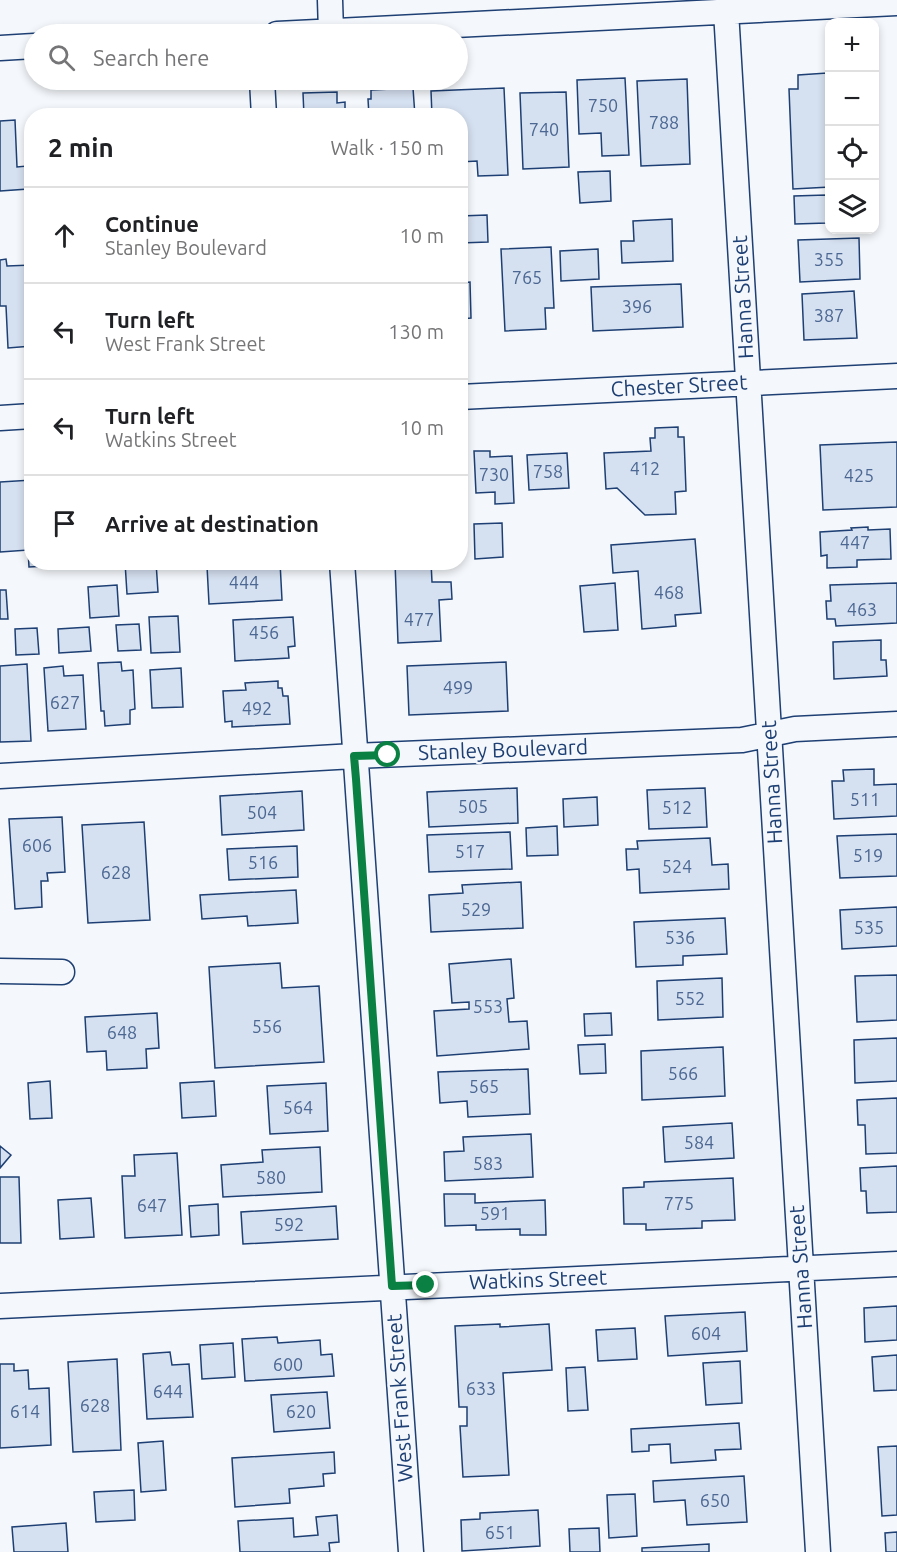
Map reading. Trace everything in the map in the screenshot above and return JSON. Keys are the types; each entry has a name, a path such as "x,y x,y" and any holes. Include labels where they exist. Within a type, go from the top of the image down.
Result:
{"street":[{"path":"330,0 331,24"},
{"path":"468,25 897,3"},
{"name":"Hanna Street","path":"726,11 818,1552"},
{"path":"0,48 24,47"},
{"path":"263,90 264,108"},
{"name":"Chester Street","path":"468,398 897,376"},
{"path":"0,418 24,416"},
{"name":"West Frank Street","path":"342,570 411,1552"},
{"name":"Stanley Boulevard","path":"0,776 354,756 742,740 795,729 897,724"},
{"path":"0,971 62,972"},
{"name":"Watkins Street","path":"0,1306 897,1263"}],"building":[{"path":"825,73 825,187 793,189 789,89 798,89 798,75"},
{"path":"625,78 629,155 602,156 601,133 579,134 577,80"},
{"path":"687,79 690,164 641,166 637,81"},
{"path":"504,88 508,175 478,176 477,161 468,162 468,108 432,108 431,91"},
{"path":"371,90 413,90 414,108 369,108 368,99 371,99"},
{"path":"337,92 337,103 345,102 345,108 304,108 303,93"},
{"path":"566,92 569,167 523,169 520,93"},
{"path":"15,120 17,167 24,166 24,189 0,191 0,121"},
{"path":"610,171 611,201 580,203 578,172"},
{"path":"825,195 825,223 795,224 794,196"},
{"path":"487,215 488,242 468,243 468,216"},
{"path":"672,219 673,261 622,263 621,241 634,241 633,221"},
{"path":"859,238 860,279 800,282 798,240"},
{"path":"551,247 554,308 545,308 546,329 505,331 501,249"},
{"path":"598,249 599,279 561,281 560,251"},
{"path":"6,259 7,266 24,265 24,347 8,348 6,306 0,306 0,260"},
{"path":"468,282 470,282 471,318 468,318"},
{"path":"681,284 683,327 593,331 591,287"},
{"path":"854,291 857,338 804,340 802,294"},
{"path":"678,427 678,437 684,437 686,491 675,492 676,514 645,515 617,488 606,489 604,453 651,451 650,438 655,438 655,428"},
{"path":"897,442 897,507 823,510 820,445"},
{"path":"474,451 490,451 490,457 512,456 514,503 495,504 495,492 476,493"},
{"path":"567,453 569,488 529,490 527,455"},
{"path":"24,480 24,550 0,552 0,482"},
{"path":"502,523 503,557 475,559 474,524"},
{"path":"868,527 868,530 890,529 891,559 857,560 857,567 827,568 827,555 821,556 820,532"},
{"path":"695,539 701,613 675,615 676,626 642,629 638,571 613,573 611,545"},
{"path":"126,570 157,570 158,592 127,594"},
{"path":"207,570 280,570 282,600 209,604"},
{"path":"395,570 431,570 432,582 451,582 452,599 439,600 441,641 398,643"},
{"path":"615,583 618,630 584,632 580,586"},
{"path":"897,583 897,623 836,626 835,619 827,619 826,601 831,601 830,585"},
{"path":"117,585 119,616 90,618 88,587"},
{"path":"0,590 6,590 8,619 0,619"},
{"path":"178,616 180,652 151,653 149,617"},
{"path":"293,617 295,646 288,647 289,658 235,661 233,620"},
{"path":"139,624 141,650 118,651 116,625"},
{"path":"89,627 91,651 59,653 58,629"},
{"path":"37,628 39,654 16,655 15,629"},
{"path":"881,640 881,660 886,660 887,676 834,679 833,642"},
{"path":"121,662 122,671 133,670 135,709 130,710 130,724 105,726 104,711 101,711 98,663"},
{"path":"506,662 508,711 409,715 407,666"},
{"path":"27,664 31,741 0,742 0,666"},
{"path":"63,666 64,676 83,675 86,729 48,731 44,668"},
{"path":"181,668 183,707 152,708 150,670"},
{"path":"278,681 278,688 282,688 283,696 288,696 290,724 232,727 232,721 225,722 223,691 246,690 245,683"},
{"path":"874,769 874,785 897,784 897,816 834,819 832,781 844,781 843,770"},
{"path":"517,788 518,823 429,827 427,792"},
{"path":"705,788 707,827 649,829 647,790"},
{"path":"302,791 304,830 222,835 220,796"},
{"path":"597,797 598,825 564,827 563,799"},
{"path":"62,817 65,872 47,873 48,881 41,881 42,907 15,909 9,819"},
{"path":"144,822 150,920 88,923 82,825"},
{"path":"557,826 558,855 527,856 526,828"},
{"path":"510,832 512,869 429,872 427,835"},
{"path":"897,834 897,876 840,878 837,836"},
{"path":"710,838 712,865 728,864 729,889 640,893 639,869 627,870 626,849 638,849 637,841"},
{"path":"297,846 298,877 229,880 227,849"},
{"path":"521,882 523,928 431,932 429,895 463,893 462,885"},
{"path":"296,890 298,923 248,926 247,916 202,919 200,895"},
{"path":"897,907 897,946 842,949 840,910"},
{"path":"725,918 727,954 683,956 683,965 636,967 634,922"},
{"path":"511,959 514,998 507,999 509,1022 527,1021 529,1049 437,1056 434,1011 469,1009 469,1002 452,1003 449,964"},
{"path":"280,963 282,988 319,986 324,1062 215,1068 209,967"},
{"path":"897,975 897,1020 857,1022 855,976"},
{"path":"722,978 723,1017 658,1020 657,981"},
{"path":"157,1013 159,1048 146,1049 147,1068 107,1070 106,1051 87,1052 85,1017"},
{"path":"611,1013 612,1035 585,1036 584,1014"},
{"path":"897,1038 897,1081 855,1083 854,1040"},
{"path":"605,1044 606,1073 580,1074 578,1045"},
{"path":"723,1047 725,1096 642,1100 641,1051"},
{"path":"528,1069 530,1114 468,1117 467,1101 440,1103 438,1072"},
{"path":"50,1081 52,1118 30,1119 28,1083"},
{"path":"214,1081 216,1116 182,1118 180,1083"},
{"path":"326,1083 328,1131 270,1134 267,1086"},
{"path":"897,1098 897,1153 866,1154 865,1125 858,1125 857,1100"},
{"path":"732,1123 734,1158 665,1162 663,1127"},
{"path":"531,1134 533,1177 445,1181 444,1152 464,1151 463,1137"},
{"path":"0,1146 11,1155 0,1168"},
{"path":"320,1147 322,1192 223,1197 221,1165 263,1162 262,1150"},
{"path":"177,1153 182,1235 125,1238 122,1176 135,1176 134,1155"},
{"path":"897,1166 897,1212 867,1213 866,1191 861,1191 860,1168"},
{"path":"0,1177 19,1177 21,1243 0,1243"},
{"path":"733,1178 735,1220 702,1221 702,1228 646,1230 646,1224 624,1224 623,1188 644,1187 644,1182"},
{"path":"444,1194 475,1194 475,1203 545,1200 546,1235 520,1235 520,1229 476,1230 476,1225 445,1226"},
{"path":"91,1198 94,1237 60,1239 58,1200"},
{"path":"218,1204 219,1235 191,1237 189,1206"},
{"path":"336,1206 338,1239 243,1244 241,1212"},
{"path":"897,1306 897,1340 865,1342 864,1308"},
{"path":"745,1312 747,1351 668,1356 665,1316"},
{"path":"500,1324 500,1327 549,1324 552,1370 503,1373 509,1475 463,1477 460,1426 467,1426 467,1407 459,1407 455,1326"},
{"path":"635,1328 637,1359 598,1361 596,1330"},
{"path":"277,1337 278,1343 320,1340 321,1355 332,1354 334,1376 245,1381 242,1339"},
{"path":"233,1343 235,1377 202,1379 200,1345"},
{"path":"170,1352 172,1365 189,1364 193,1417 147,1419 143,1354"},
{"path":"897,1355 897,1390 874,1391 872,1357"},
{"path":"117,1359 121,1450 73,1452 68,1362"},
{"path":"740,1361 742,1403 706,1405 703,1363"},
{"path":"0,1364 14,1364 14,1371 28,1370 29,1389 49,1388 51,1445 0,1448"},
{"path":"585,1367 588,1410 568,1411 566,1368"},
{"path":"327,1392 330,1428 274,1432 271,1395"},
{"path":"739,1423 741,1449 715,1450 716,1460 671,1463 670,1444 649,1445 649,1451 632,1452 631,1429"},
{"path":"163,1441 166,1490 141,1492 138,1443"},
{"path":"897,1446 897,1515 882,1516 878,1447"},
{"path":"334,1452 335,1473 323,1474 324,1486 289,1489 290,1503 235,1507 232,1458"},
{"path":"744,1476 747,1522 687,1525 685,1500 654,1502 653,1481"},
{"path":"134,1490 135,1520 96,1522 94,1492"},
{"path":"635,1494 637,1536 609,1538 607,1495"},
{"path":"538,1510 540,1546 462,1551 461,1520 480,1519 480,1513"},
{"path":"337,1515 339,1542 329,1543 330,1552 240,1552 238,1521 293,1518 294,1537 318,1535 316,1517"},
{"path":"66,1523 68,1552 14,1552 12,1527"},
{"path":"599,1528 600,1552 570,1552 569,1529"},
{"path":"897,1532 897,1552 886,1552 885,1533"},
{"path":"709,1544 709,1552 642,1552 642,1548"}],"route":[{"path":"388,755 354,756 392,1286 426,1285"}]}
